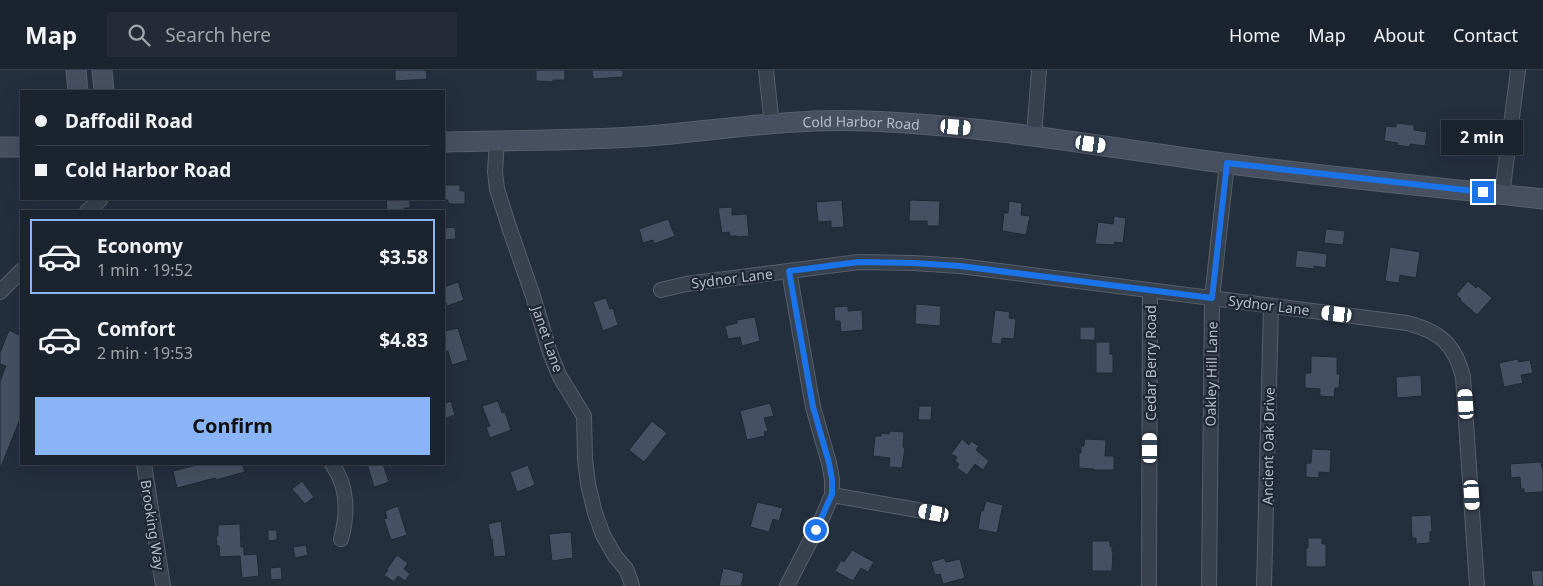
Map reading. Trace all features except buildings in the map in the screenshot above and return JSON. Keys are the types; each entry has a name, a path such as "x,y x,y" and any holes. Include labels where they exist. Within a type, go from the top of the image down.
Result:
{"main road":[{"path":"76,70 78,90"},
{"path":"102,70 104,90"},
{"name":"Cold Harbor Road","path":"445,142 568,140 646,136 827,121 926,124 1034,136 1227,163 1543,199"},
{"path":"0,147 20,147"}],"street":[{"path":"766,70 772,125"},
{"path":"1034,136 1040,70"},
{"path":"1502,194 1518,70"},
{"name":"Janet Lane","path":"497,141 495,172 497,189 550,353 560,377 584,416 584,459 595,512 603,535 614,556 626,569 632,586"},
{"name":"Oakley Hill Lane","path":"1209,586 1212,298 1227,163"},
{"path":"89,210 101,203"},
{"name":"Sydnor Lane","path":"661,290 686,284 859,262 913,263 960,266 1407,323 1424,327 1438,334 1456,356 1461,366 1465,386 1477,586"},
{"path":"787,586 810,544 832,494 831,471 813,407 789,271"},
{"path":"0,292 20,272"},
{"name":"Cedar Berry Road","path":"1149,586 1150,290"},
{"name":"Ancient Oak Drive","path":"1264,586 1271,306"},
{"name":"Brooking Way","path":"144,465 163,586"},
{"path":"333,465 341,481 345,496 345,525 340,539"},
{"path":"832,494 934,513"}],"route":[{"path":"816,530 832,494 832,479 813,407 789,271 859,262 913,263 960,266 1212,298 1227,163 1483,192"}]}
